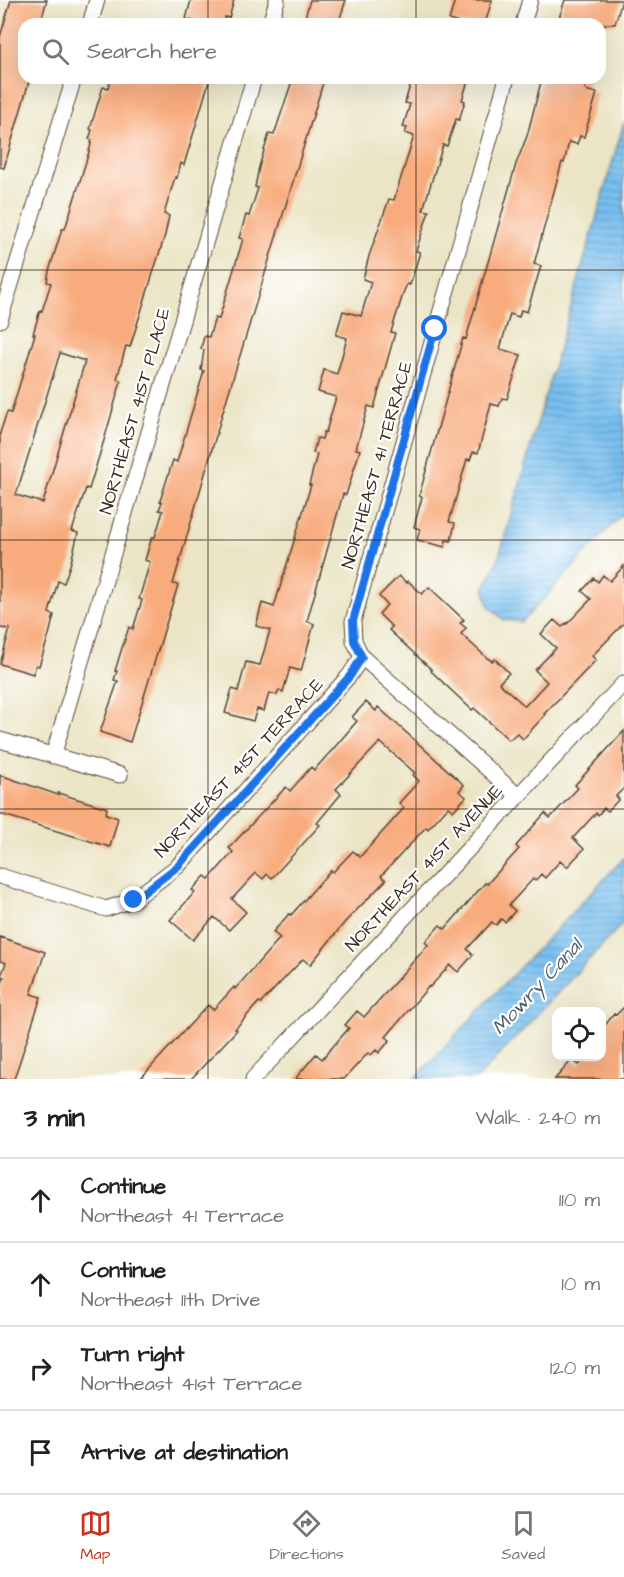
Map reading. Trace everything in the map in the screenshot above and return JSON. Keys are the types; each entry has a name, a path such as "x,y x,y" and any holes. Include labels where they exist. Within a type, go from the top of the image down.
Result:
{"street":[{"path":"92,18 98,0"},
{"path":"272,18 277,0"},
{"path":"525,18 530,0"},
{"path":"0,320 72,84"},
{"name":"NORTHEAST 41ST PLACE","path":"53,756 252,84"},
{"name":"NORTHEAST 41 TERRACE","path":"362,657 354,641 353,621 505,84"},
{"path":"362,657 518,796"},
{"name":"NORTHEAST 41ST TERRACE","path":"0,876 106,909 134,900 178,866 350,676 362,657"},
{"name":"NORTHEAST 41ST AVENUE","path":"253,1079 624,683"},
{"path":"0,740 120,775"}],"water":[{"path":"624,122 624,512 522,622 504,620 489,606 484,589 498,560"},
{"name":"Mowry Canal","path":"624,858 624,922 477,1079 414,1079"}],"building":[{"path":"11,0 47,0 42,18 18,18 18,84 28,84 4,168 0,167 0,37"},
{"path":"191,0 234,0 229,18 186,18"},
{"path":"310,0 346,0 340,18 305,18"},
{"path":"455,0 492,0 487,18 450,18"},
{"path":"565,0 622,0 615,24 606,24 606,18 559,18"},
{"path":"109,84 208,84 184,165 181,163 177,178 175,177 164,214 169,216 165,235 130,347 126,346 117,379 121,381 105,437 89,489 86,488 72,531 78,533 71,562 64,583 58,581 49,613 54,615 49,635 39,666 36,665 33,674 0,664 10,629 0,628 0,433 7,412 11,413 40,310 42,311 51,283 47,282 49,271 89,152 92,140 89,139 92,130 90,129 103,87 108,88","holes":["60,353 85,361 43,503 16,495"]},
{"path":"291,84 323,84 224,408 173,584 178,585 130,742 100,732 118,681 114,680 117,671 115,671 122,648 129,627 133,629 142,600 139,599 150,562 145,560 163,511 159,510 162,502 160,501 173,460 177,462 204,371 201,370 204,350 201,349 204,336 209,337 215,318 219,319 243,239 239,238 258,188 255,187 259,167 269,134 274,135"},
{"path":"410,84 467,84 459,120 456,119 447,146 443,145 423,210 429,211 416,251 420,252 410,285 407,284 404,291 391,332 395,333 374,408 368,406 356,449 360,450 346,495 343,494 307,621 314,624 301,671 290,668 283,692 279,690 277,695 269,693 264,711 257,709 253,721 225,713 232,689 238,691 246,662 260,665 270,630 256,626 262,603 274,607 311,485 309,485 317,454 313,453 317,438 322,439 326,432 336,397 318,392 324,370 337,374 347,338 336,335 343,311 361,316 371,282 363,279 369,256 389,199 394,200 414,136 405,133 407,128 403,127 410,104 405,103"},
{"path":"540,84 586,84 585,90 597,93 584,137 580,136 577,144 569,142 564,163 562,162 534,264 541,266 527,312 521,310 519,317 510,314 500,349 521,355 507,399 502,398 499,406 491,404 478,453 473,452 470,460 467,459 449,522 455,523 451,541 446,540 445,547 417,540 420,529 414,527 422,497 419,496 463,338 466,339 516,164 527,136"},
{"path":"624,566 624,623 592,656 596,660 523,739 517,733 509,740 474,708 472,710 389,630 392,627 379,614 387,605 379,596 399,576 422,594 429,587 464,620 460,623 466,628 461,634 487,658 492,661 495,659 509,673 499,683 525,706 547,682 535,670 556,648 541,634 554,620 562,627 567,624 591,599 582,591 594,578 598,582 603,575 610,581"},
{"path":"366,702 376,711 378,707 464,785 459,791 466,797 453,811 448,807 428,829 426,827 381,876 386,880 345,922 310,965 303,959 261,1003 259,1002 235,1029 237,1030 191,1079 140,1079 208,1005 213,1010 234,987 235,989 280,938 273,932 331,870 333,872 353,851 360,857 404,808 399,803 419,781 413,775 415,773 380,742 336,789 341,794 317,823 320,825 272,878 267,874 263,879 256,873 232,899 246,912 229,930 214,917 193,940 170,920 195,892 192,890 205,876 209,879 233,852 229,848 286,787 290,791 311,767 314,770 334,748 357,721 352,717"},
{"path":"624,731 624,788 616,796 619,799 608,811 604,808 598,815 596,813 573,838 584,849 567,867 560,861 545,878 541,874 535,881 533,879 509,905 515,911 505,922 501,919 496,925 492,922 467,949 473,955 458,972 450,965 429,986 386,1037 390,1040 379,1053 376,1050 371,1055 368,1053 344,1079 295,1079 316,1054 322,1059 349,1028 345,1025 357,1011 364,1017 428,945 425,942 440,925 445,929 485,883 487,884 519,849 516,846 545,813 550,818 578,788 575,785"},
{"path":"0,775 58,795 58,793 107,808 106,814 118,818 110,847 0,814"},
{"path":"0,937 45,952 31,994 41,997 14,1079 0,1079 0,990 4,977 1,976 6,963 0,961"},
{"path":"624,1007 624,1079 555,1079 571,1061 579,1065 582,1061 606,1061 606,1024 614,1014 616,1015"}],"route":[{"path":"134,900 178,866 350,676 362,657 354,641 353,621 435,329"}]}
